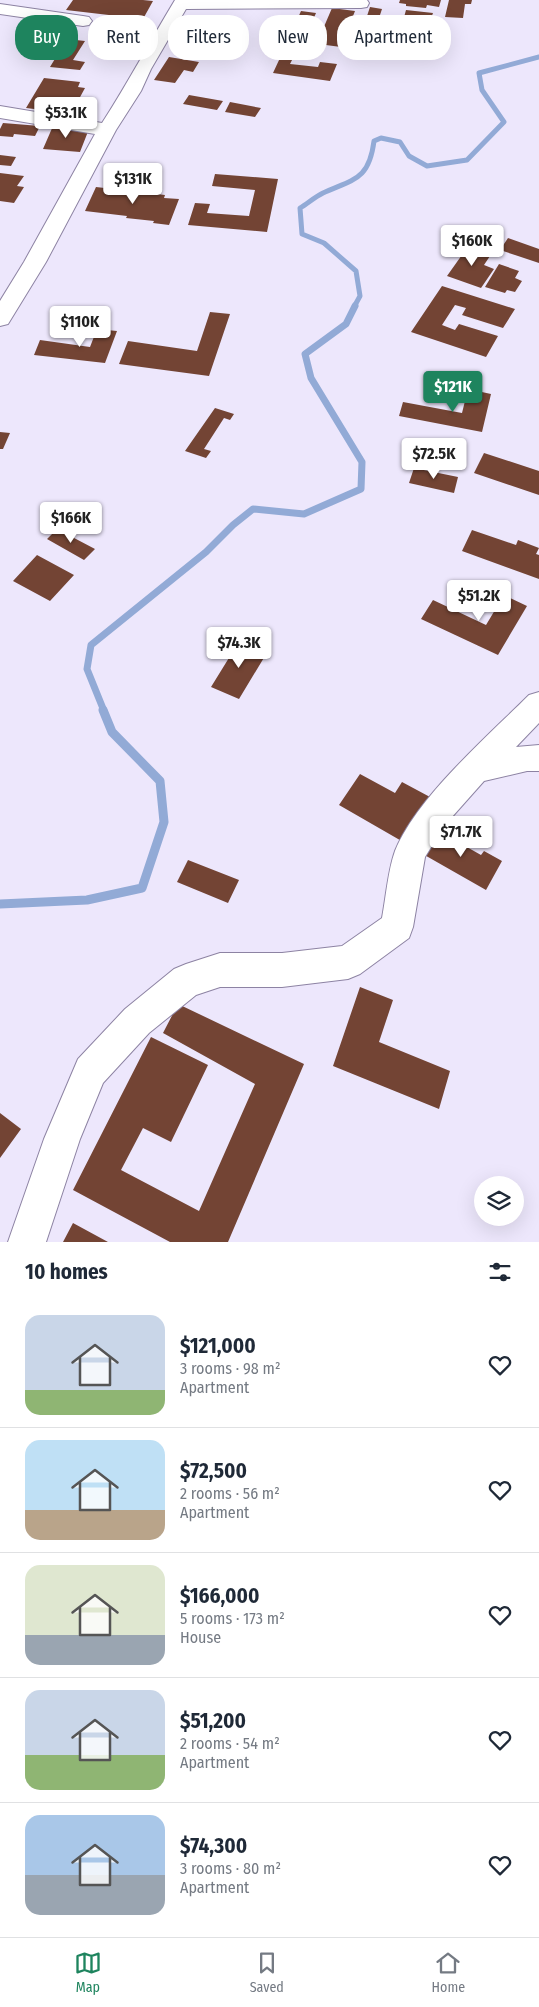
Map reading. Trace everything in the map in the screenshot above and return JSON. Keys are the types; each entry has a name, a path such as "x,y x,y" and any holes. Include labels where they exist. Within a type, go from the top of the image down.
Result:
{"street":[{"path":"0,319 35,262 108,130 132,91 142,69 182,2 362,2"},
{"path":"0,9 83,21"},
{"path":"0,112 108,130"},
{"path":"27,1242 62,1139 90,1071 137,1020 186,981 220,970 282,970 348,962 397,927 410,852 433,816 475,769 539,704"},
{"path":"475,769 527,758 539,758"}],"building":[{"path":"73,0 153,1 145,15 109,15 66,10"},
{"path":"400,0 441,0 439,7 427,5 426,8 406,6 406,4 399,3"},
{"path":"449,0 472,0 471,4 465,4 463,18 445,15"},
{"path":"370,7 382,9 380,15 367,15"},
{"path":"332,8 355,11 353,15 337,15 337,46 327,45 327,20"},
{"path":"406,10 433,13 432,15 405,15"},
{"path":"301,11 316,13 315,15 299,15"},
{"path":"78,40 85,41 78,52"},
{"path":"168,59 199,62 193,72 184,70 175,83 154,80"},
{"path":"54,60 85,62 80,70 50,67"},
{"path":"279,60 292,60 290,64 318,67 320,62 337,64 330,81 273,73"},
{"path":"44,78 80,82 78,87 85,88 79,99 75,98 67,113 26,108"},
{"path":"189,95 223,101 217,110 183,104"},
{"path":"230,102 261,108 255,117 225,112"},
{"path":"3,123 40,126 35,136 14,134 13,137 0,136 0,129"},
{"path":"53,126 89,129 80,152 43,149"},
{"path":"0,155 16,157 11,166 0,165"},
{"path":"0,173 24,176 17,186 24,187 14,203 0,201"},
{"path":"215,174 278,179 267,232 188,225 195,203 210,204 207,213 249,216 255,190 212,186"},
{"path":"96,187 165,195 164,198 179,199 169,225 153,223 154,221 126,218 127,216 85,211"},
{"path":"508,238 539,249 539,263 500,250"},
{"path":"469,245 492,253 484,265 494,269 481,288 447,276"},
{"path":"499,264 519,271 515,278 522,281 515,292 507,290 505,293 485,287"},
{"path":"442,286 515,309 503,328 462,315 466,308 455,305 442,325 455,330 459,324 498,336 486,357 411,332"},
{"path":"210,312 230,314 209,376 119,364 128,341 197,351"},
{"path":"79,321 92,321 89,331 77,330"},
{"path":"97,329 117,331 105,363 34,355 40,340 90,347"},
{"path":"468,389 491,394 482,432 399,416 403,402 462,413"},
{"path":"215,408 234,414 230,420 224,418 204,449 211,451 206,458 185,451"},
{"path":"0,432 10,433 3,449 0,449"},
{"path":"484,453 539,471 539,495 474,473"},
{"path":"414,468 458,477 454,493 409,483"},
{"path":"57,529 95,549 84,560 47,539"},
{"path":"472,530 516,545 518,540 539,548 536,554 539,555 539,579 462,551"},
{"path":"37,555 74,575 50,601 13,581"},
{"path":"495,591 527,606 498,655 421,619 433,600 486,625 495,610 486,606"},
{"path":"240,640 268,651 239,699 211,687"},
{"path":"360,774 395,793 402,782 430,797 405,843 339,805"},
{"path":"437,825 451,833 449,837 481,855 484,851 502,861 486,890 421,853"},
{"path":"188,860 239,880 228,903 177,882"},
{"path":"360,987 393,1000 379,1042 450,1071 439,1109 333,1066"},
{"path":"178,1004 304,1064 228,1242 170,1242 73,1190 151,1037 208,1065 171,1142 143,1128 121,1170 199,1211 255,1084 163,1033"},
{"path":"0,1113 21,1129 0,1158"},
{"path":"73,1223 108,1242 63,1242"}],"waterway":[{"path":"354,307 360,296 356,271 324,243 302,234 300,208 320,195 351,181 364,171 372,154 374,141 381,138 400,142 409,156 427,166 467,160 504,122 482,90 479,73 539,57"},
{"path":"104,711 87,669 91,645 206,552 233,525 253,509 304,514 361,489 362,462 311,378 305,354 346,324 355,306"},
{"path":"0,904 87,900 142,888 164,822 160,781 112,732 103,710"}]}
